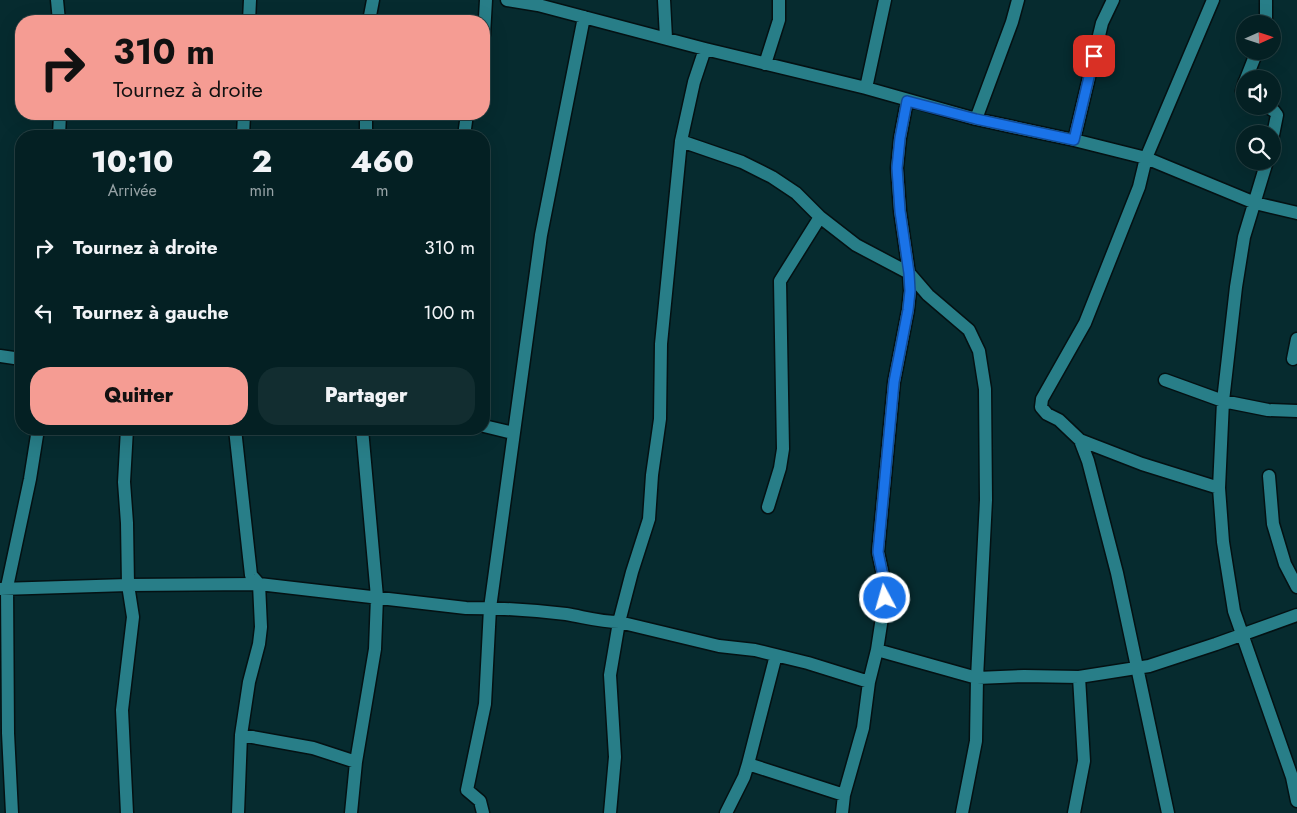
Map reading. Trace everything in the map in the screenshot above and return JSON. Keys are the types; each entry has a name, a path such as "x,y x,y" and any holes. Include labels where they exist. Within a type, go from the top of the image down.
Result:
{"street":[{"path":"57,0 58,15"},
{"path":"249,15 250,0"},
{"path":"370,15 373,0"},
{"path":"485,15 486,0"},
{"path":"507,0 539,2 584,17 866,88 976,119 1146,158 1255,202 1297,212"},
{"path":"664,0 666,38"},
{"path":"765,64 779,20 779,0"},
{"path":"866,88 885,0"},
{"path":"976,119 1012,22 1018,0"},
{"path":"1074,140 1102,23 1113,0"},
{"path":"1214,0 1146,158 1139,186 1085,323 1042,398 1040,407 1047,414 1059,420 1080,440 1142,464 1219,488"},
{"path":"1266,0 1266,15"},
{"path":"484,813 480,801 467,790 485,704 490,608 540,235 584,17"},
{"path":"610,813 615,758 610,675 619,622 632,572 649,520 652,475 660,419 661,344 680,141 694,82 705,49"},
{"path":"842,813 844,795 863,728 869,682 877,650 885,598 878,552 894,382 908,310 909,273 900,211 897,168 907,101"},
{"path":"680,141 742,162 772,177 796,193 820,217 856,245 909,273 928,295 970,330 979,351 986,388 986,500 977,678 976,741 962,813"},
{"path":"1264,170 1242,245 1236,287 1224,401 1219,488 1223,542 1234,611 1292,777 1297,801"},
{"path":"768,507 780,468 783,449 780,281 820,217"},
{"path":"1293,359 1297,339"},
{"path":"0,356 15,358"},
{"path":"1165,380 1224,401 1268,410 1297,411"},
{"path":"490,427 513,433"},
{"path":"12,813 4,588 30,479 37,435"},
{"path":"127,435 124,482 128,584 133,617 122,710 127,813"},
{"path":"236,435 251,575 259,584 259,644 249,682 241,735 238,813"},
{"path":"351,813 356,762 375,649 377,597 363,435"},
{"path":"1080,440 1088,461 1117,573 1168,813"},
{"path":"1269,476 1273,524 1285,564 1297,587"},
{"path":"4,588 128,584 259,584 466,608 566,614 606,622 619,622 719,646 755,650 869,682"},
{"path":"877,650 977,678 1024,676 1079,677 1149,666 1297,615"},
{"path":"726,813 744,777 776,655"},
{"path":"1074,813 1084,761 1079,677"},
{"path":"241,735 313,748 356,762"},
{"path":"748,764 844,795"}],"route":[{"path":"885,598 878,552 894,382 910,291 900,211 897,168 907,101 976,119 1074,140 1094,56"}]}
